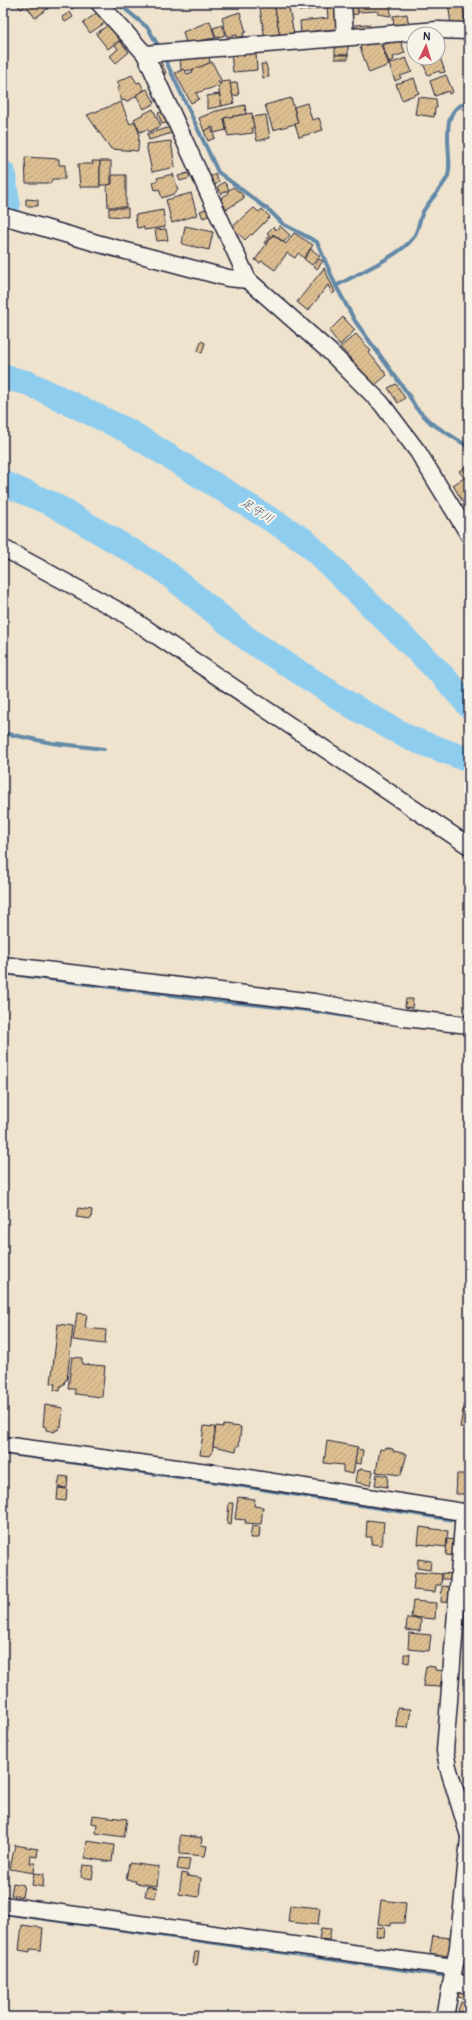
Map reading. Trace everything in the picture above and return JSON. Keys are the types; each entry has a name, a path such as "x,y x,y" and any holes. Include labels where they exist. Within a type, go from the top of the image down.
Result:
{"street":[{"path":"99,3 155,54 248,280 330,352 381,403 418,452 469,535"},
{"path":"343,3 345,37"},
{"path":"155,54 437,30 469,31"},
{"path":"3,216 213,274 248,280"},
{"path":"3,548 123,613 469,846"},
{"path":"3,965 314,1002 404,1018 469,1025"},
{"path":"3,1445 230,1475 465,1517 445,1751 448,1767 469,1837 458,1947 445,2017"},
{"path":"3,1905 452,1976 469,1983"}],"building":[{"path":"16,3 55,3 35,18 26,5 21,9"},
{"path":"67,3 80,3 72,9"},
{"path":"259,3 274,3 280,36 265,39"},
{"path":"274,3 288,3 294,34 280,36"},
{"path":"296,3 337,3 338,29 314,31 314,33 301,34 300,21 328,18 327,7 299,11"},
{"path":"346,3 357,3 358,14 347,15"},
{"path":"357,3 390,3 391,16 378,14 378,11 358,12"},
{"path":"448,3 463,3 465,22 451,24"},
{"path":"70,12 73,17 65,22 62,17"},
{"path":"98,12 106,22 90,33 83,23"},
{"path":"240,12 246,32 243,33 244,36 238,38 237,35 227,37 222,18"},
{"path":"407,14 409,26 394,28 393,16"},
{"path":"210,21 215,38 186,43 183,32"},
{"path":"369,24 370,32 355,33 355,25"},
{"path":"108,25 120,40 108,49 96,34"},
{"path":"222,25 225,35 216,38 213,28"},
{"path":"400,39 405,53 393,57 394,60 389,62 382,45"},
{"path":"379,40 389,65 369,73 360,47"},
{"path":"120,41 129,52 116,63 110,56 118,49 115,45"},
{"path":"340,44 348,44 348,55 335,55 335,46 340,46"},
{"path":"466,52 469,52 469,77 468,77"},
{"path":"231,53 256,53 257,70 233,72"},
{"path":"209,54 210,63 192,70 181,71 180,57"},
{"path":"335,55 348,55 348,59 335,59"},
{"path":"406,58 406,66 409,66 412,72 400,76 401,78 395,81 389,64"},
{"path":"160,60 166,73 160,75 155,63"},
{"path":"212,62 221,80 218,81 220,85 220,82 230,81 234,103 222,106 218,86 196,93 199,99 191,103 175,73 184,69 187,74 193,72 192,70"},
{"path":"261,64 266,64 269,77 263,78"},
{"path":"424,66 443,66 445,72 440,73 439,71 428,75"},
{"path":"132,75 137,83 140,82 144,90 126,102 125,100 122,101 117,88 120,87 117,82"},
{"path":"446,75 453,92 449,94 448,91 435,96 430,81"},
{"path":"414,78 419,93 402,100 396,84"},
{"path":"237,82 239,95 233,96 230,84"},
{"path":"147,89 155,103 144,109 136,95"},
{"path":"219,94 222,106 207,109 207,96"},
{"path":"418,97 436,99 437,108 435,108 434,117 415,114"},
{"path":"291,98 298,123 273,130 265,105"},
{"path":"121,102 130,124 135,122 139,133 138,151 111,149 87,115"},
{"path":"307,103 312,120 319,118 323,130 299,137 295,124 298,123 294,107"},
{"path":"245,105 246,114 224,118 226,130 214,133 213,127 204,131 199,118 216,111"},
{"path":"153,109 161,126 149,132 147,129 140,132 134,119"},
{"path":"167,110 172,121 162,124 158,113"},
{"path":"252,113 254,127 252,128 253,133 228,136 224,118"},
{"path":"266,115 270,138 257,141 252,117"},
{"path":"171,127 172,133 149,140 147,134"},
{"path":"211,128 215,138 208,141 204,131"},
{"path":"171,141 175,167 152,172 146,144"},
{"path":"25,157 59,159 59,165 65,165 65,179 52,179 51,183 26,183"},
{"path":"92,161 100,161 100,187 80,187 78,164 93,164"},
{"path":"100,161 111,161 111,185 100,185"},
{"path":"188,173 190,178 180,181 178,176"},
{"path":"173,174 178,190 176,193 162,198 159,189 155,190 153,182 158,180 157,178"},
{"path":"215,174 219,182 215,185 210,177"},
{"path":"112,175 126,175 126,207 108,207 107,185 112,184"},
{"path":"224,182 229,189 221,194 217,187"},
{"path":"233,187 242,194 244,198 227,209 221,202 222,197 228,194 227,192"},
{"path":"191,193 197,215 172,223 166,200"},
{"path":"26,199 38,200 38,206 26,206"},
{"path":"211,207 213,214 203,218 200,211"},
{"path":"109,208 128,208 128,217 109,216"},
{"path":"254,208 259,212 262,209 270,217 245,240 232,227"},
{"path":"163,210 165,227 144,230 144,227 137,228 135,215"},
{"path":"185,226 213,232 209,250 182,244"},
{"path":"280,226 290,235 284,242 273,234 266,244 264,243 270,235 267,233 273,227 276,230"},
{"path":"166,229 168,240 157,241 155,230"},
{"path":"294,233 313,245 304,258 298,253 295,258 287,253 275,270 262,261 260,263 255,260 273,235 286,244"},
{"path":"311,249 320,256 312,265 304,259"},
{"path":"319,259 323,261 317,269 314,266"},
{"path":"324,268 335,292 332,294 328,285 308,311 297,302"},
{"path":"343,317 355,330 340,345 329,331"},
{"path":"356,334 371,351 369,353 387,375 375,385 340,347"},
{"path":"201,341 205,343 202,353 198,351"},
{"path":"396,384 405,398 398,403 388,388"},
{"path":"469,465 469,503 465,506 453,485 464,478 459,471"},
{"path":"406,999 413,999 412,1008 405,1007"},
{"path":"78,1208 92,1210 91,1219 76,1217"},
{"path":"77,1313 87,1314 85,1328 106,1330 105,1344 73,1340"},
{"path":"58,1324 73,1326 67,1380 65,1380 64,1385 61,1385 60,1391 54,1390 55,1384 51,1383"},
{"path":"72,1357 82,1358 82,1364 105,1366 102,1397 75,1394 75,1389 68,1389"},
{"path":"45,1405 63,1408 61,1427 59,1426 58,1430 55,1430 55,1432 46,1430 46,1427 43,1426"},
{"path":"463,1410 469,1411 469,1429 460,1427"},
{"path":"223,1425 241,1427 239,1446 237,1446 236,1451 213,1446 216,1426 223,1427"},
{"path":"204,1426 214,1427 215,1430 212,1454 209,1456 200,1455"},
{"path":"327,1441 358,1447 353,1474 343,1472 343,1465 324,1463"},
{"path":"385,1447 393,1449 393,1451 407,1454 401,1475 376,1472 380,1449 384,1450"},
{"path":"357,1449 363,1450 361,1464 355,1463"},
{"path":"360,1469 373,1471 370,1485 355,1482 357,1470 360,1471"},
{"path":"377,1474 388,1476 387,1487 375,1485"},
{"path":"457,1474 469,1474 469,1493 456,1494"},
{"path":"60,1476 68,1477 67,1488 58,1487"},
{"path":"58,1488 67,1489 66,1501 57,1500"},
{"path":"238,1497 255,1499 254,1506 263,1507 261,1524 245,1523 246,1520 235,1519"},
{"path":"229,1503 233,1503 231,1525 227,1524"},
{"path":"367,1520 384,1522 382,1545 371,1544 372,1537 366,1537"},
{"path":"252,1526 260,1527 259,1538 250,1538"},
{"path":"420,1527 448,1531 446,1547 418,1544"},
{"path":"447,1539 456,1540 455,1556 446,1555"},
{"path":"418,1559 431,1561 430,1570 417,1568"},
{"path":"415,1572 442,1574 441,1585 436,1585 435,1592 413,1590"},
{"path":"442,1573 454,1574 453,1579 442,1579"},
{"path":"442,1586 453,1587 451,1603 441,1602"},
{"path":"413,1601 436,1603 435,1619 411,1617"},
{"path":"407,1618 421,1619 420,1631 406,1630"},
{"path":"409,1633 431,1635 429,1651 408,1649"},
{"path":"404,1654 410,1654 409,1663 404,1662"},
{"path":"426,1666 435,1667 435,1670 446,1671 445,1681 441,1681 440,1687 423,1686"},
{"path":"397,1708 411,1709 408,1728 396,1727"},
{"path":"92,1815 127,1819 124,1837 96,1833 97,1824 91,1823"},
{"path":"180,1835 202,1838 201,1845 207,1846 205,1856 180,1854"},
{"path":"87,1841 114,1845 112,1862 85,1858"},
{"path":"15,1845 38,1849 37,1857 31,1856 30,1863 35,1863 34,1873 10,1869"},
{"path":"179,1858 190,1859 188,1871 177,1869"},
{"path":"129,1863 159,1867 157,1886 135,1883 136,1881 126,1880"},
{"path":"83,1865 94,1866 92,1879 81,1877"},
{"path":"34,1873 44,1874 43,1887 32,1885"},
{"path":"182,1873 187,1874 187,1876 201,1878 199,1897 179,1894"},
{"path":"13,1883 24,1885 22,1897 11,1895"},
{"path":"147,1886 157,1888 155,1898 145,1896"},
{"path":"381,1900 406,1903 404,1923 391,1923 391,1926 378,1924"},
{"path":"290,1905 320,1908 318,1925 288,1922"},
{"path":"22,1925 43,1928 41,1950 30,1949 30,1952 19,1950"},
{"path":"377,1927 385,1928 384,1937 376,1936"},
{"path":"321,1928 331,1929 329,1940 319,1939"},
{"path":"433,1936 451,1938 448,1956 430,1953"},
{"path":"195,1952 199,1952 197,1965 193,1963"},
{"path":"457,1988 469,1988 469,2000 455,1996"},
{"path":"461,2002 469,2004 469,2014 458,2011"}],"waterway":[{"path":"118,3 148,28 160,49"},
{"path":"164,57 218,172 270,211 283,224 317,242 336,286 355,321 408,394 416,408 431,423 469,447"},
{"path":"336,286 388,258 407,245 413,238 424,210 447,178 449,170 448,136 452,114 458,107 469,103"},
{"path":"3,173 8,205"},
{"name":"足守川","path":"3,377 28,383 128,431 304,540 443,676 469,706"},
{"path":"3,483 52,504 161,568 249,640 352,706 409,738 469,760"},
{"path":"3,733 52,743 104,749"},
{"path":"3,973 210,1000 307,1010 358,1018"},
{"path":"3,1453 223,1483 460,1521"},
{"path":"3,1913 448,1976"}]}
